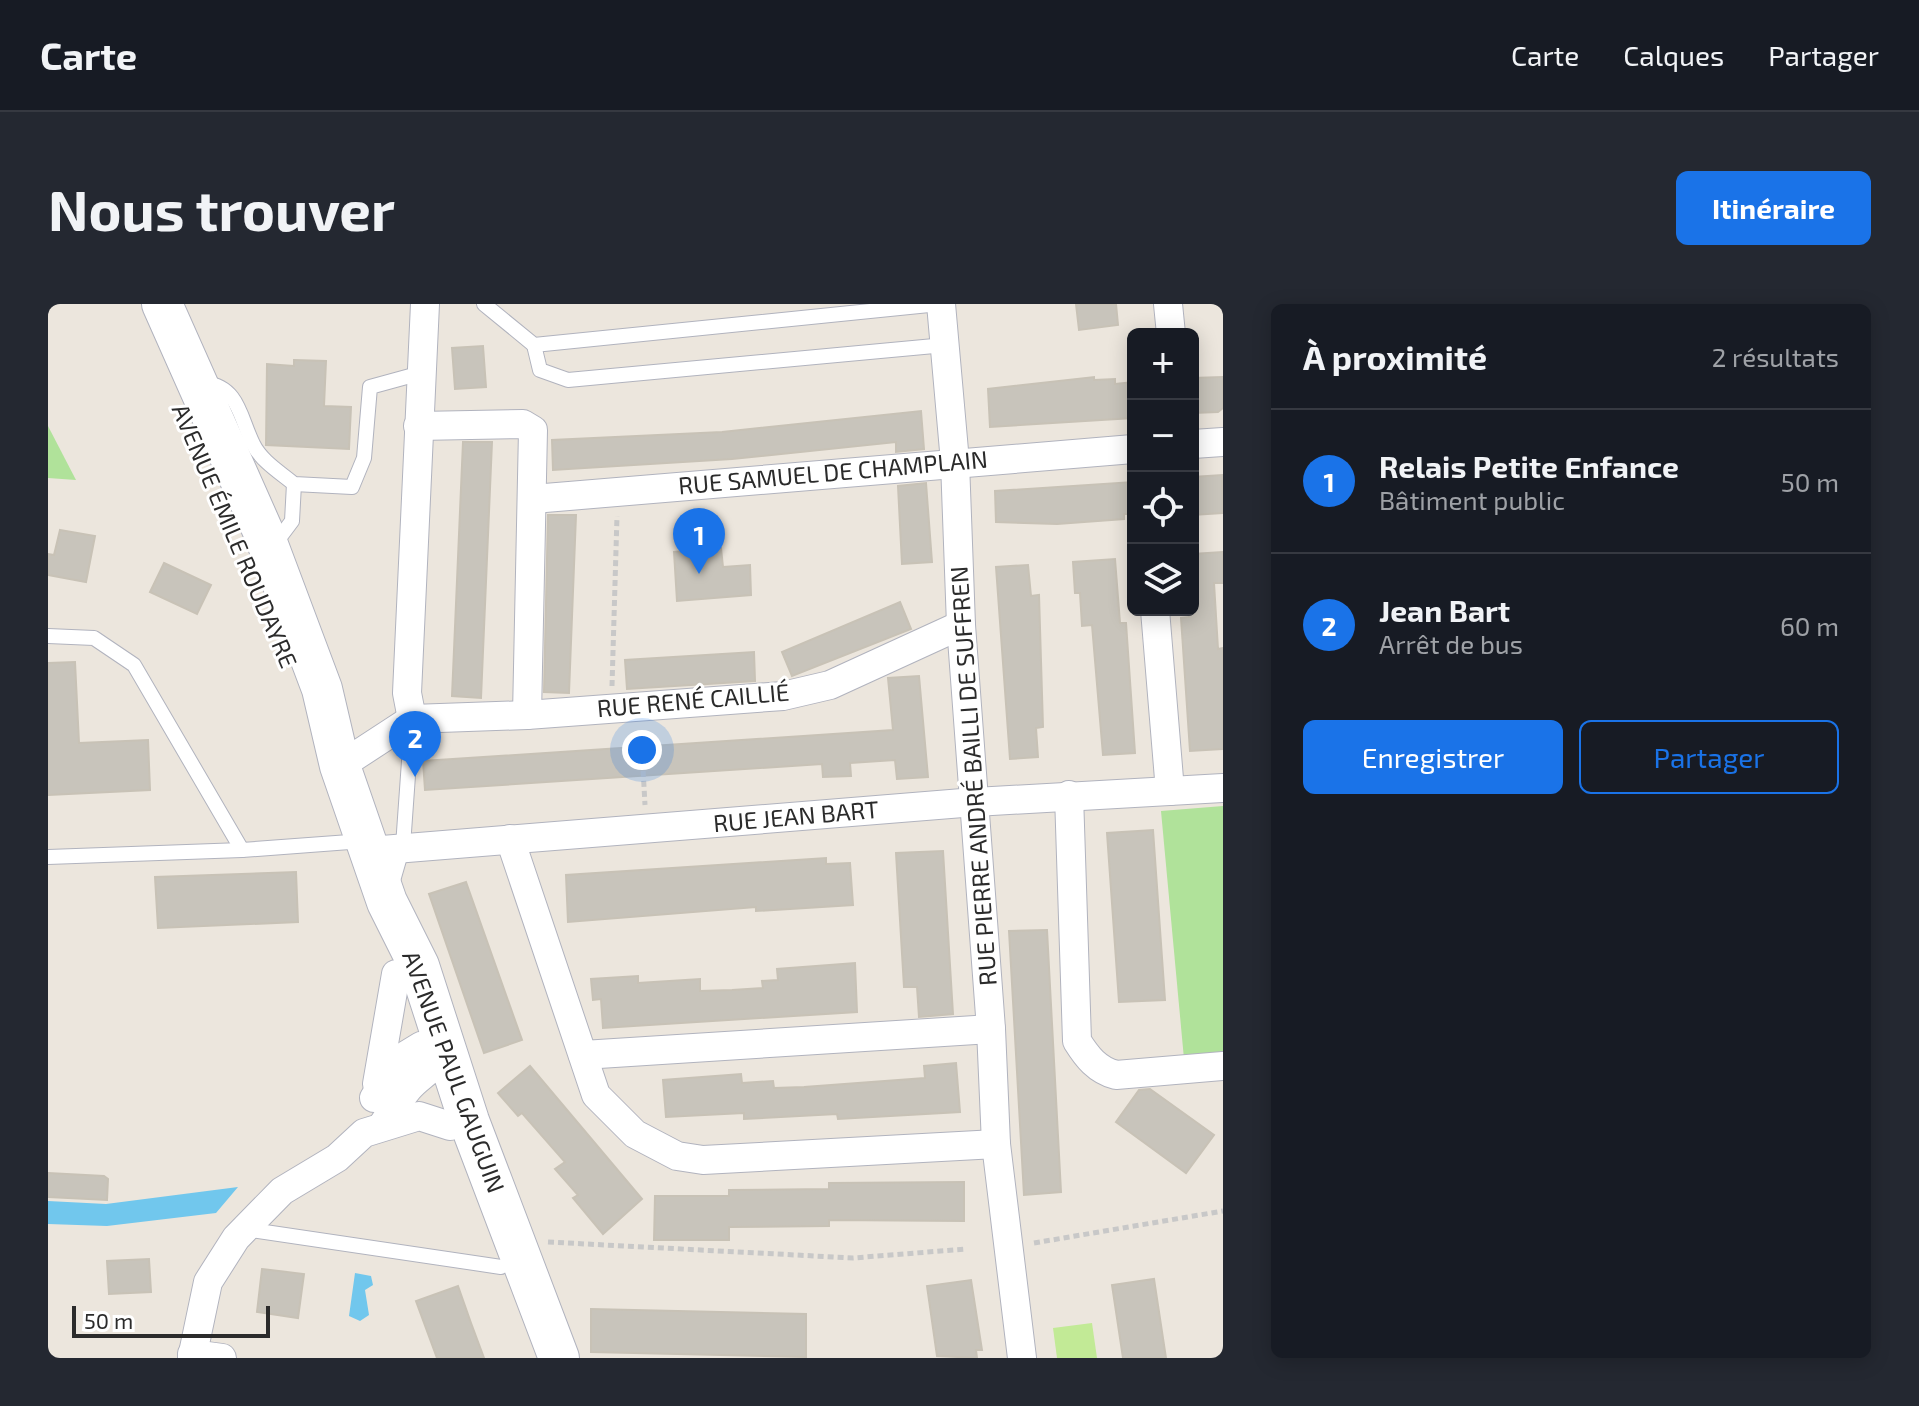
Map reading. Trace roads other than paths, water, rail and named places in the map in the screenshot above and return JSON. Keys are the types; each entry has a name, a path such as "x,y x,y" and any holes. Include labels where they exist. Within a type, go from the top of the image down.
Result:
{"street":[{"path":"340,766 412,719 407,693 425,304"},
{"name":"RUE PIERRE ANDRÉ BAILLI DE SUFFREN","path":"940,304 955,462 961,625 991,1029 996,1144 1022,1358"},
{"path":"1168,304 1170,328"},
{"name":"AVENUE ÉMILE ROUDAYRE","path":"155,305 197,382 270,549 322,689 340,766"},
{"name":"AVENUE ÉMILE ROUDAYRE","path":"155,305 303,696 380,846 387,902"},
{"path":"418,426 523,424 533,430 527,715"},
{"path":"1199,444 1223,442"},
{"name":"RUE SAMUEL DE CHAMPLAIN","path":"533,499 1127,449"},
{"path":"1155,616 1170,791"},
{"name":"RUE RENÉ CAILLIÉ","path":"412,719 527,715 783,696 830,685 961,625"},
{"name":"RUE JEAN BART","path":"380,846 646,829 1069,795 1223,788"},
{"path":"1069,795 1077,1041 1087,1058 1105,1072 1116,1075 1223,1066"},
{"path":"510,839 596,1095 635,1134 677,1156 703,1160 996,1144"},
{"name":"AVENUE PAUL GAUGUIN","path":"387,902 396,974 433,1052 540,1353"},
{"name":"AVENUE PAUL GAUGUIN","path":"387,902 419,966 433,1052"},
{"path":"373,1129 374,1098 396,974"},
{"path":"583,1055 991,1029"},
{"path":"374,1098 398,1060 433,1052"},
{"path":"222,1358 192,1356 208,1282 245,1229 282,1191 337,1158 373,1129 410,1086 433,1052"},
{"path":"373,1129 419,1116 459,1123"}],"lane":[{"path":"484,304 534,345 540,370 568,380 945,345"},
{"path":"534,345 940,304"},
{"path":"197,382 219,385 235,399 253,444 294,484 352,487 364,458 370,387 421,373"},
{"path":"270,549 292,521 294,484"},
{"path":"48,636 94,638 134,665 242,850"},
{"path":"48,857 380,846 412,719"},
{"path":"245,1229 507,1254"}],"water":[{"path":"238,1187 216,1213 107,1226 48,1224 48,1201 106,1204"},
{"path":"355,1273 371,1276 373,1285 365,1290 369,1315 360,1321 349,1316"}],"place":[{"name":"Relais Petite Enfance","path":"699,574"},
{"name":"Jean Bart","path":"415,777"}]}
